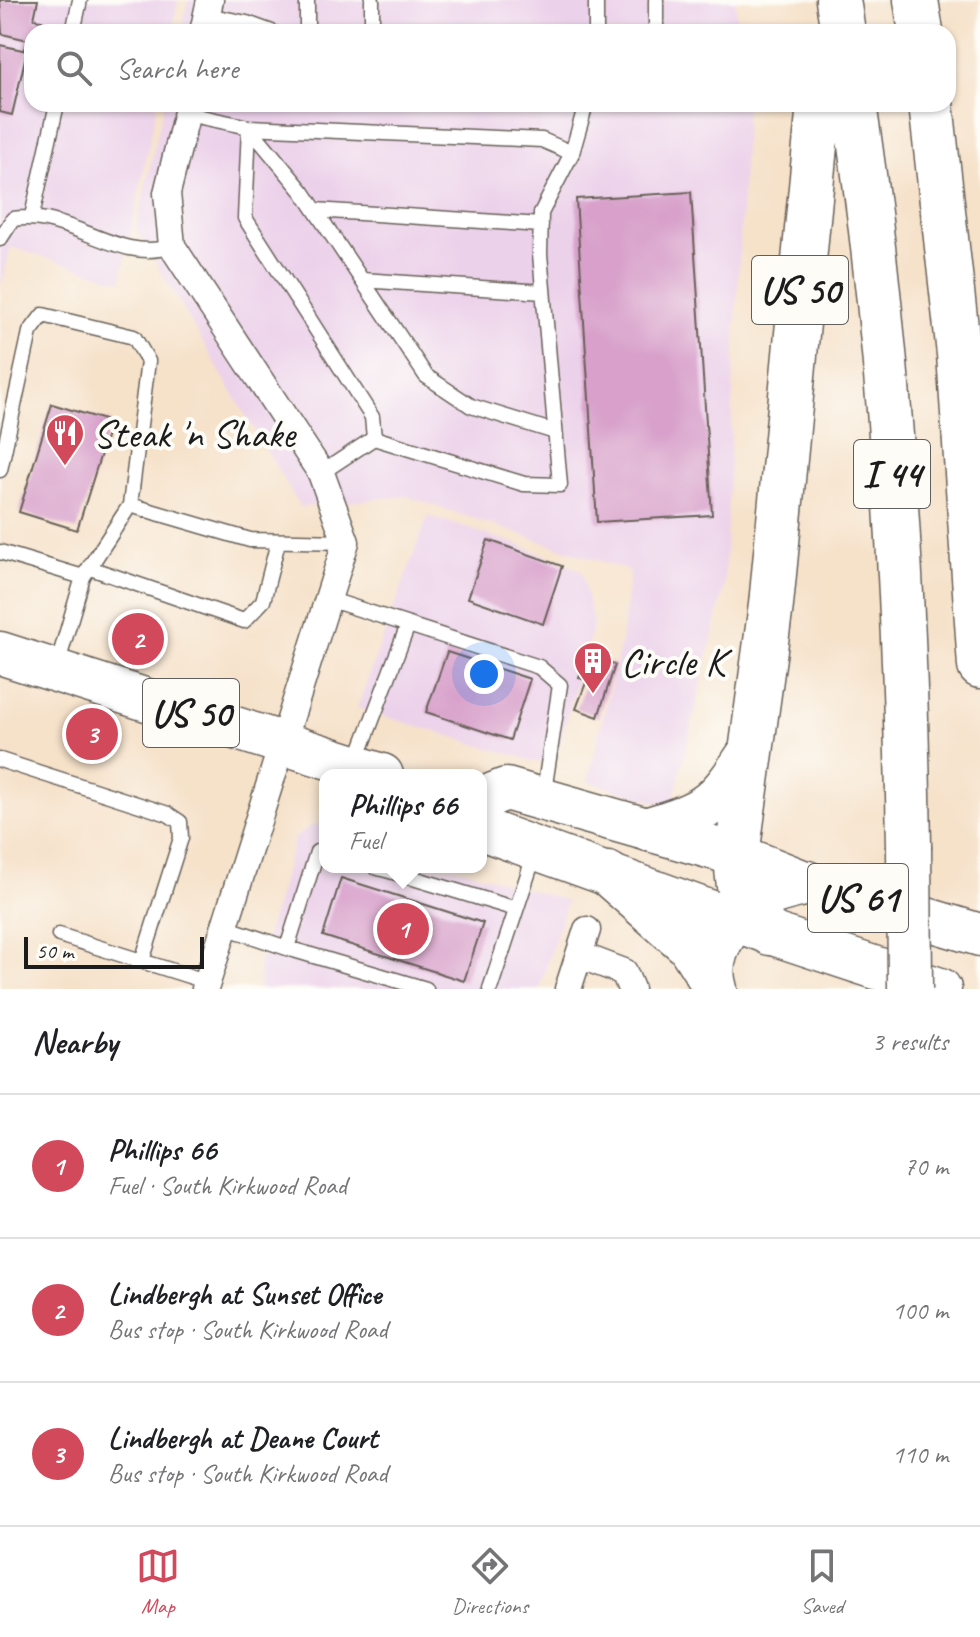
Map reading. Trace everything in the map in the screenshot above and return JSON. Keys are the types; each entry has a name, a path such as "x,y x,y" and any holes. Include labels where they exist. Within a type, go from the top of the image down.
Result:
{"highway":[{"path":"827,24 830,0"},
{"path":"838,0 842,24"},
{"path":"916,0 920,24"},
{"name":"US 50","path":"649,829 702,811 722,795 754,748 818,112"},
{"name":"I 44","path":"855,112 875,281 894,499 909,846 910,989"},
{"name":"I 44","path":"932,112 959,354 980,666"},
{"path":"750,921 736,875 754,748"},
{"path":"608,874 689,945 714,986"},
{"path":"714,986 714,958 750,921 767,895 807,883"}],"main road":[{"name":"US 50","path":"0,653 366,769"},
{"path":"487,797 506,789 649,829"},
{"name":"US 61","path":"649,829 737,855 807,883 980,935"},
{"path":"487,831 940,989"}],"street":[{"path":"187,112 167,193 172,246 321,473 346,542 207,985"},
{"path":"568,989 583,943 624,972 631,989"}],"lane":[{"path":"75,24 80,0"},
{"path":"307,0 307,24"},
{"path":"372,0 372,24"},
{"path":"596,0 596,24"},
{"path":"656,0 656,24"},
{"path":"206,16 250,24"},
{"path":"32,216 55,112"},
{"path":"198,112 249,127 542,140 572,153"},
{"path":"374,438 524,484 560,485 543,292 541,213 572,153 584,112"},
{"path":"249,127 315,210 426,376 471,406 555,432"},
{"path":"249,127 245,218 372,417 374,438"},
{"path":"315,210 541,225"},
{"path":"0,239 13,219 32,216 97,234 131,251 152,253 172,246"},
{"path":"362,280 543,292"},
{"path":"0,470 30,332 43,315 134,337 148,361 130,505 86,572 56,670"},
{"path":"321,473 374,438"},
{"path":"130,505 250,540 346,542"},
{"path":"0,552 86,572 244,621 263,601 278,542"},
{"path":"328,599 539,667 560,685 543,800"},
{"path":"369,769 408,625"},
{"path":"0,760 168,814 180,822 181,838 142,961"},
{"path":"490,989 537,849"},
{"path":"287,948 319,852"},
{"path":"404,873 516,909"},
{"path":"225,927 426,989"},
{"path":"59,935 207,985"}],"shaded area":[{"path":"0,0 178,0 174,24 24,24 24,112 155,112 121,281 11,247 0,289"},
{"path":"188,0 735,0 737,24 183,24"},
{"path":"162,112 746,112 724,587 672,807 588,781 621,642 630,571 406,496 300,507 136,229"},
{"path":"428,516 517,544 582,571 593,625 553,767 357,708"},
{"path":"314,824 319,825 319,873 475,873 567,901 539,989 259,989 259,963 295,837"}],"building":[{"path":"0,0 38,0 34,19 42,20 41,24 24,24 24,39 2,34"},
{"path":"0,45 24,50 24,64 12,115 0,112"},
{"path":"691,192 712,515 597,522 576,199"},
{"path":"52,404 111,422 77,530 19,512"},
{"name":"Circle K","path":"488,540 562,566 543,624 468,598"},
{"name":"Circle K","path":"447,652 530,679 510,740 426,712"},
{"name":"Circle K","path":"587,655 615,665 598,717 576,709 587,680 579,678"},
{"path":"341,878 483,923 464,981 323,936"}],"place":[{"name":"Steak 'n Shake","path":"65,467"},
{"name":"Lindbergh at Sunset Office","path":"138,639"},
{"name":"Circle K","path":"593,695"},
{"name":"Lindbergh at Deane Court","path":"92,734"},
{"name":"Phillips 66","path":"403,929"}]}
